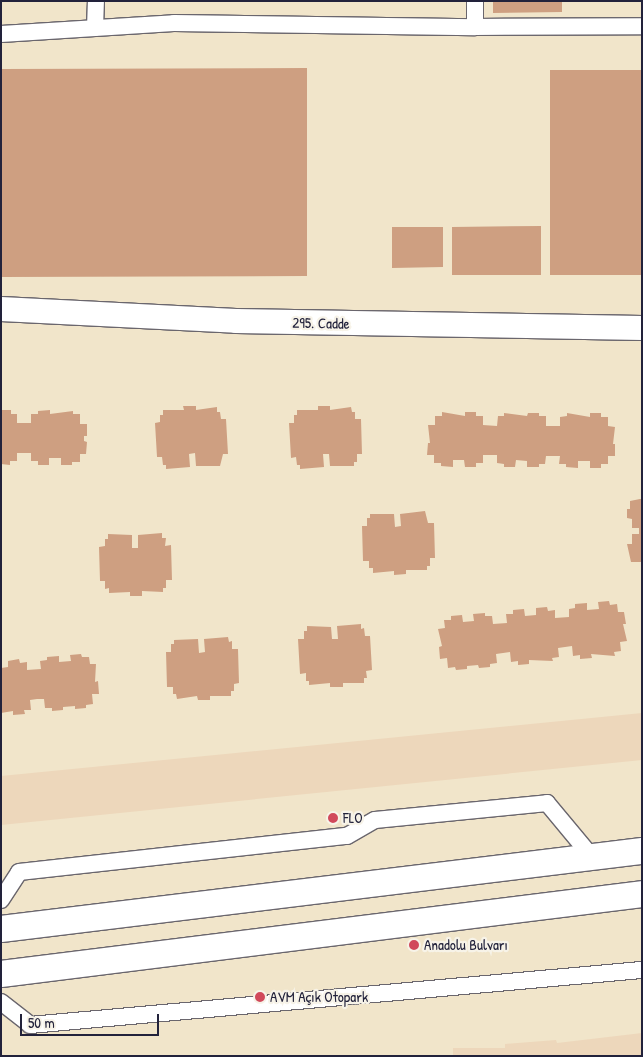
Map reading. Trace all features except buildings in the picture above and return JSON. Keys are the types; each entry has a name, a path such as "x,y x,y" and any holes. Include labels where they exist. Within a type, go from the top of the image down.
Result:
{"main road":[{"path":"1,929 642,851"},
{"path":"1,974 642,894"}],"street":[{"path":"95,28 96,1"},
{"path":"475,1 475,28"},
{"path":"1,34 174,23 475,28 642,26"},
{"name":"295. Cadde","path":"1,309 217,320 642,328"},
{"path":"1,900 19,872 347,836 375,820 547,803 592,857"},
{"path":"1,1002 30,1025 642,970"}],"shaded area":[{"path":"642,713 642,760 1,825 1,776"},
{"path":"642,1033 642,1056 453,1056 453,1048 505,1048 505,1044 556,1040 557,1043"}],"place":[{"name":"FLO","path":"333,818"},
{"name":"Anadolu Bulvarı","path":"414,945"},
{"name":"AVM Açık Otopark","path":"260,997"}]}
